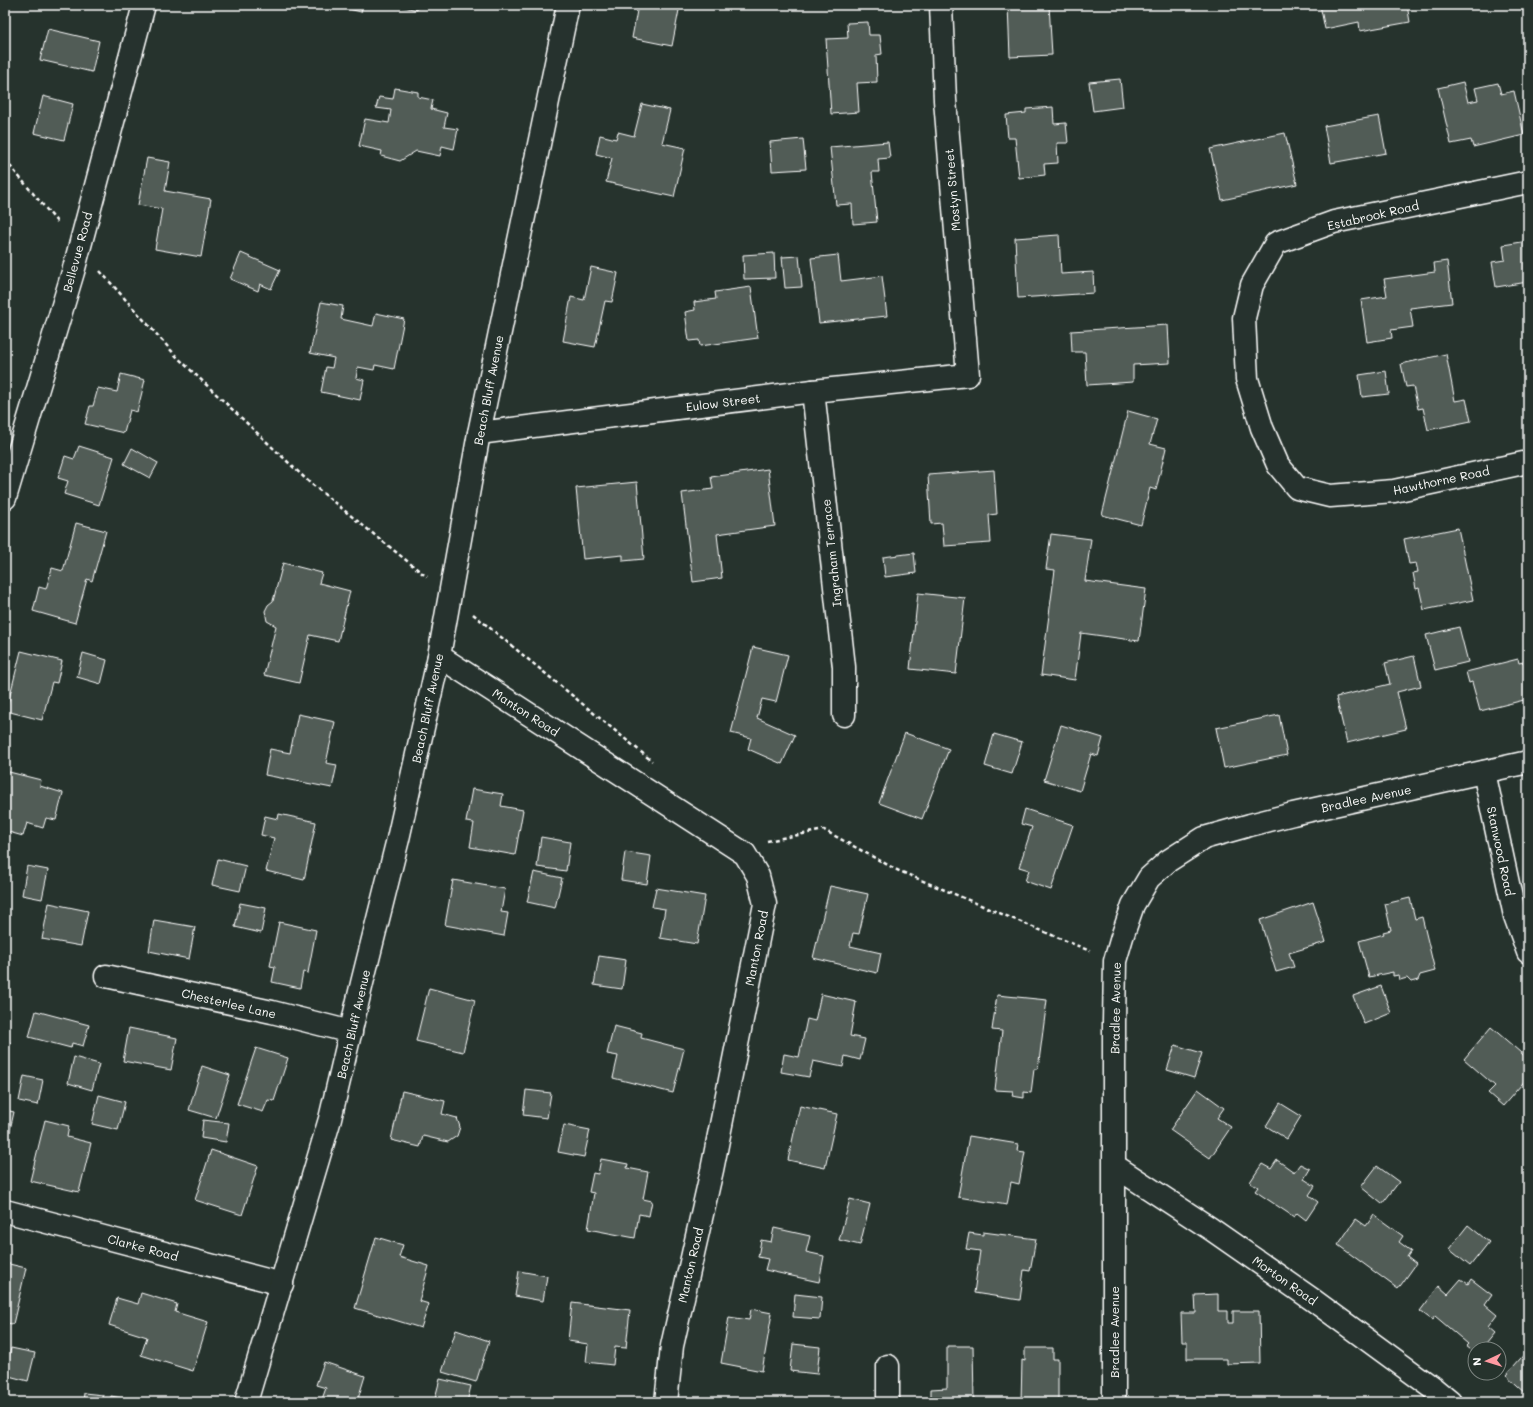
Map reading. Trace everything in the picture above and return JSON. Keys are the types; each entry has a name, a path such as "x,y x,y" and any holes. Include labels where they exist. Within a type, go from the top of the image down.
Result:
{"street":[{"name":"Bellevue Road","path":"5,498 73,272 78,247 144,5"},
{"name":"Beach Bluff Avenue","path":"246,1402 330,1119 398,839 439,656 479,433 568,5"},
{"name":"Mostyn Street","path":"940,5 944,100 968,375"},
{"name":"Estabrook Road","path":"1353,494 1330,496 1297,488 1278,465 1262,428 1247,379 1244,318 1252,285 1276,243 1334,222 1528,182"},
{"name":"Eulow Street","path":"479,433 813,391 968,375"},
{"name":"Ingraham Terrace","path":"813,391 844,667 844,716"},
{"name":"Hawthorne Road","path":"1353,494 1394,490 1528,462"},
{"name":"Manton Road","path":"439,656 745,854 758,876 765,904 712,1170 672,1346 666,1402"},
{"name":"Bradlee Avenue","path":"1114,1402 1115,961 1133,905 1149,878 1168,860 1204,838 1293,814 1528,762"},
{"name":"Stanwood Road","path":"1484,772 1515,916 1528,952"},
{"name":"Chesterlee Lane","path":"106,976 272,1012 351,1032"},
{"name":"Morton Road","path":"1115,1166 1217,1233 1313,1300 1433,1395 1450,1402"},
{"name":"Clarke Road","path":"5,1211 282,1284"},
{"path":"888,1366 888,1402"}],"path":[{"path":"5,160 133,310 177,357 309,482 450,594 654,763"},
{"path":"761,837 768,841 824,830 897,870 1115,961"}],"building":[{"path":"336,5 363,5 361,12"},
{"path":"396,5 418,5 417,10"},
{"path":"638,5 680,5 672,46 632,38"},
{"path":"1008,5 1049,5 1052,55 1010,57"},
{"path":"1320,5 1407,5 1410,22 1360,31 1359,22 1325,29"},
{"path":"868,22 869,35 880,35 882,54 876,55 877,82 857,83 859,112 831,114 826,39 848,38 847,23"},
{"path":"48,29 99,41 92,72 40,60"},
{"path":"1120,79 1123,107 1093,111 1089,82"},
{"path":"1463,82 1468,102 1478,100 1475,88 1498,83 1501,94 1514,91 1524,135 1473,147 1471,140 1451,144 1438,88"},
{"path":"395,88 418,92 418,97 433,100 431,109 447,113 444,127 458,129 454,149 442,146 440,156 416,151 400,161 381,156 382,151 359,146 365,119 389,123 391,110 376,108 379,97 393,99"},
{"path":"43,96 73,104 64,140 34,133"},
{"path":"642,104 670,110 662,143 685,148 674,197 606,182 612,158 596,154 600,135 616,139 618,132 634,136"},
{"path":"1053,107 1054,124 1066,123 1068,143 1057,143 1058,163 1044,164 1045,175 1019,178 1015,138 1008,138 1006,115 1026,113 1026,109"},
{"path":"1379,116 1386,153 1331,163 1324,126"},
{"path":"1285,133 1297,184 1222,200 1210,149"},
{"path":"803,139 806,169 772,171 770,142"},
{"path":"888,142 890,158 878,159 879,172 872,172 877,222 853,224 852,204 836,205 830,147"},
{"path":"147,158 170,162 165,191 211,199 201,257 155,249 162,209 138,205"},
{"path":"1059,235 1061,274 1093,272 1094,293 1018,298 1015,238"},
{"path":"1528,241 1528,282 1496,287 1492,262 1505,260 1503,245"},
{"path":"241,253 280,270 271,289 260,284 258,291 230,279"},
{"path":"774,253 775,278 744,279 743,255"},
{"path":"838,255 841,281 882,276 887,316 819,323 811,258"},
{"path":"799,256 802,287 785,288 782,257"},
{"path":"1447,261 1452,303 1410,308 1413,327 1391,330 1392,338 1367,342 1361,300 1387,296 1384,279 1435,272 1434,263"},
{"path":"591,267 618,273 612,302 605,301 595,347 563,341 571,297 584,300"},
{"path":"751,287 758,338 700,346 699,340 689,341 685,312 695,310 694,302 716,299 715,292"},
{"path":"321,302 343,306 341,319 373,326 376,313 404,319 394,369 375,365 374,370 358,367 356,378 364,380 360,400 321,392 326,367 332,368 334,358 310,353"},
{"path":"1168,325 1170,363 1133,365 1133,382 1087,385 1085,352 1072,352 1071,331"},
{"path":"1446,354 1455,401 1466,399 1471,421 1428,430 1423,408 1418,409 1413,386 1406,387 1401,364"},
{"path":"1386,371 1389,394 1362,397 1359,375"},
{"path":"121,374 145,380 137,412 130,410 124,433 85,424 90,406 93,406 98,388 117,392"},
{"path":"1128,411 1157,419 1150,444 1166,448 1156,490 1150,488 1141,525 1102,515"},
{"path":"79,446 114,457 99,505 64,494 68,481 58,478 65,456 74,459"},
{"path":"132,448 158,463 150,478 124,464"},
{"path":"768,469 775,526 717,534 722,578 693,582 682,493 713,489 711,477"},
{"path":"994,470 997,514 989,515 991,543 944,546 942,523 931,524 928,475"},
{"path":"637,482 644,559 623,561 623,555 583,559 576,488"},
{"path":"76,523 106,531 92,581 87,579 75,623 33,611 39,587 46,589 52,568 63,571"},
{"path":"1458,528 1473,600 1424,610 1419,588 1416,589 1413,573 1418,572 1416,563 1409,564 1404,539"},
{"path":"1051,534 1091,539 1085,581 1146,589 1139,641 1081,633 1075,680 1041,675 1055,570 1046,569"},
{"path":"914,553 916,573 885,577 883,557"},
{"path":"283,563 322,573 319,583 350,591 338,641 310,635 299,683 264,675 276,626 267,621 265,611 268,605 273,601"},
{"path":"918,593 965,598 956,674 910,669"},
{"path":"1459,627 1468,662 1435,670 1426,635"},
{"path":"753,647 788,655 776,702 762,699 757,718 795,735 782,764 748,749 751,738 731,733"},
{"path":"21,651 62,661 57,683 52,682 42,720 6,711"},
{"path":"83,653 107,660 101,684 77,677"},
{"path":"1414,656 1421,686 1397,692 1406,729 1347,743 1336,697 1390,684 1385,663"},
{"path":"1518,659 1519,663 1528,661 1528,699 1480,711 1472,682 1469,683 1466,672"},
{"path":"298,714 335,722 326,763 337,765 332,788 265,775 270,749 290,753"},
{"path":"1279,715 1287,755 1224,768 1216,728"},
{"path":"1061,725 1103,738 1098,756 1091,754 1080,791 1044,780"},
{"path":"905,733 949,749 922,819 879,803"},
{"path":"994,734 1022,742 1012,774 985,766"},
{"path":"5,771 41,780 40,786 63,793 56,820 46,818 43,828 27,823 23,836 5,831"},
{"path":"472,789 503,794 501,806 523,810 515,855 470,847 474,823 466,822"},
{"path":"1025,809 1073,825 1051,890 1025,881 1029,870 1019,867 1032,827 1021,824"},
{"path":"279,814 316,822 304,880 266,871 274,838 261,835 265,816 278,819"},
{"path":"541,837 570,842 566,871 537,867"},
{"path":"625,852 651,856 647,884 621,880"},
{"path":"218,859 246,866 240,891 212,885"},
{"path":"27,866 48,870 42,899 22,895"},
{"path":"534,872 562,878 555,908 527,902"},
{"path":"453,880 505,889 501,912 508,913 504,936 445,925"},
{"path":"830,886 868,894 859,934 853,933 850,946 881,953 877,973 813,958"},
{"path":"656,888 705,896 697,944 660,938 665,909 652,907"},
{"path":"1410,898 1415,919 1422,917 1435,971 1420,975 1418,980 1411,982 1407,978 1400,980 1399,975 1393,976 1393,972 1369,977 1359,941 1384,934 1383,932 1391,930 1385,904"},
{"path":"1313,902 1326,942 1289,953 1294,967 1276,972 1260,920"},
{"path":"49,903 88,911 81,946 42,939"},
{"path":"240,903 266,908 261,933 235,927"},
{"path":"154,920 195,927 189,959 149,951"},
{"path":"279,922 316,930 308,973 303,972 300,988 272,982 275,967 270,966"},
{"path":"599,956 626,960 622,989 594,985"},
{"path":"1381,986 1391,1013 1364,1024 1353,996"},
{"path":"429,988 475,1000 463,1052 416,1041"},
{"path":"821,994 856,1002 850,1036 865,1039 860,1060 845,1056 843,1067 813,1061 809,1077 781,1072 784,1054 799,1057 807,1019 815,1021"},
{"path":"997,995 1047,1000 1038,1069 1034,1069 1031,1093 1024,1092 1024,1098 1012,1096 1013,1091 995,1090 1002,1031 992,1030"},
{"path":"36,1011 89,1025 83,1046 72,1043 71,1048 29,1037"},
{"path":"614,1026 642,1033 641,1038 684,1049 673,1093 613,1078 618,1056 607,1054"},
{"path":"1491,1027 1528,1059 1528,1077 1503,1106 1488,1093 1495,1086 1464,1059"},
{"path":"129,1028 177,1038 171,1070 123,1061"},
{"path":"5,1042 10,1042 7,1068 5,1068"},
{"path":"1175,1045 1202,1053 1194,1078 1167,1070"},
{"path":"256,1048 288,1058 274,1101 268,1100 263,1112 237,1104"},
{"path":"74,1057 99,1064 92,1090 68,1083"},
{"path":"202,1066 230,1075 216,1118 189,1110"},
{"path":"24,1076 43,1080 38,1105 19,1101"},
{"path":"1198,1089 1224,1108 1217,1118 1231,1127 1210,1158 1170,1130"},
{"path":"526,1090 551,1093 547,1118 523,1115"},
{"path":"402,1091 445,1101 442,1114 457,1118 460,1127 457,1136 448,1142 423,1136 420,1147 391,1140"},
{"path":"99,1095 125,1102 118,1130 92,1124"},
{"path":"1280,1103 1301,1116 1287,1139 1266,1126"},
{"path":"800,1106 837,1114 825,1168 788,1160"},
{"path":"5,1110 14,1112 5,1152"},
{"path":"45,1120 69,1126 67,1137 91,1143 79,1192 30,1181"},
{"path":"203,1120 229,1123 226,1142 201,1138"},
{"path":"564,1125 590,1130 584,1157 558,1152"},
{"path":"969,1136 1018,1144 1017,1151 1025,1152 1019,1184 1011,1182 1007,1205 958,1197"},
{"path":"211,1150 258,1166 242,1215 195,1200"},
{"path":"601,1159 628,1164 627,1168 648,1172 643,1199 652,1201 649,1216 639,1214 635,1238 588,1229 594,1193 589,1192 593,1173 598,1174"},
{"path":"1277,1160 1294,1172 1300,1164 1310,1169 1304,1179 1315,1186 1309,1195 1318,1202 1306,1220 1297,1213 1294,1217 1255,1191 1258,1187 1250,1182 1262,1164 1271,1169"},
{"path":"1377,1166 1399,1182 1382,1204 1361,1187"},
{"path":"850,1199 870,1204 860,1245 839,1240"},
{"path":"1374,1215 1403,1236 1399,1242 1411,1251 1407,1257 1416,1264 1398,1289 1338,1245 1356,1219 1366,1226"},
{"path":"1468,1225 1489,1242 1470,1266 1449,1249"},
{"path":"774,1228 810,1236 806,1252 824,1256 819,1282 765,1270 768,1259 758,1257 761,1240 771,1242"},
{"path":"983,1232 1036,1239 1030,1271 1024,1270 1020,1300 974,1293 980,1251 966,1249 969,1233 983,1235"},
{"path":"376,1237 403,1245 399,1257 429,1266 419,1301 429,1304 421,1328 355,1308"},
{"path":"5,1263 26,1268 13,1324 5,1323"},
{"path":"519,1271 547,1276 543,1301 515,1296"},
{"path":"1461,1279 1468,1284 1471,1279 1492,1295 1485,1305 1497,1315 1488,1327 1495,1333 1488,1341 1467,1341 1467,1343 1435,1316 1432,1320 1420,1311 1439,1286 1448,1294"},
{"path":"141,1293 177,1304 175,1312 208,1322 193,1371 141,1355 147,1337 109,1325 117,1298 138,1304"},
{"path":"795,1294 822,1297 820,1319 793,1317"},
{"path":"1218,1294 1218,1311 1228,1311 1228,1323 1233,1323 1233,1311 1259,1311 1260,1363 1227,1364 1227,1359 1187,1359 1187,1342 1182,1342 1181,1313 1196,1313 1195,1295"},
{"path":"572,1303 630,1310 626,1348 615,1347 613,1365 586,1362 588,1344 568,1341"},
{"path":"751,1309 772,1313 762,1371 721,1363 729,1317 749,1320"},
{"path":"456,1330 489,1341 476,1382 442,1372"},
{"path":"793,1344 820,1347 817,1374 790,1371"},
{"path":"947,1346 973,1346 974,1402 931,1402 931,1389 947,1388"},
{"path":"11,1348 35,1353 28,1381 5,1375"},
{"path":"1025,1348 1053,1348 1053,1359 1058,1359 1058,1402 1021,1402 1022,1360 1025,1361"},
{"path":"1528,1350 1528,1395 1507,1376 1507,1374"},
{"path":"324,1362 365,1376 357,1402 321,1402 326,1388 316,1385"},
{"path":"440,1379 471,1386 467,1402 434,1402"},
{"path":"84,1393 103,1395 102,1402 83,1402"},
{"path":"111,1396 132,1400 131,1402 110,1402"}]}
